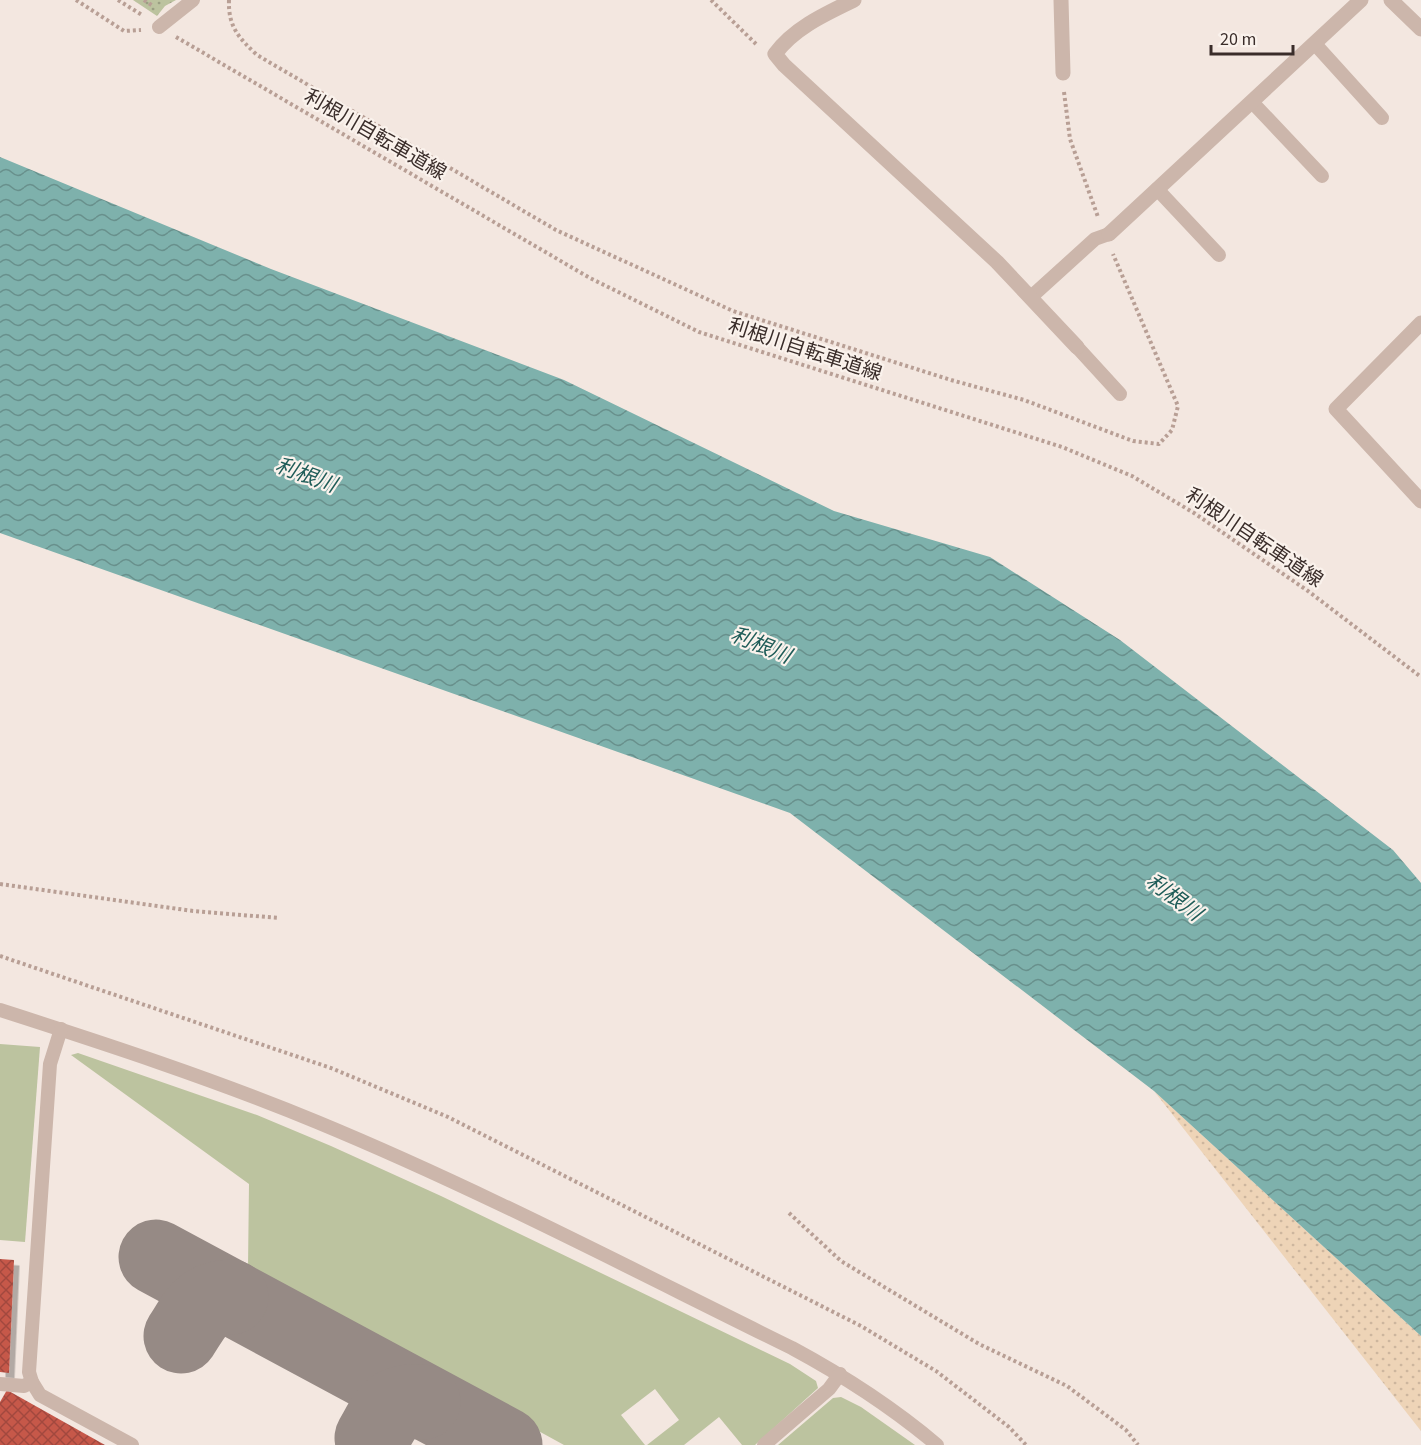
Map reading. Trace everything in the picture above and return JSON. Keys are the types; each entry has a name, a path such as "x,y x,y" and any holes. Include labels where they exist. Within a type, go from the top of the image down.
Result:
{"street":[{"path":"854,0 819,16 783,43 775,54 784,65 998,262 1077,347"},
{"path":"1061,0 1063,73"},
{"path":"1109,234 1361,0"},
{"path":"1391,0 1421,29"},
{"path":"1421,323 1336,409 1421,501"}],"lane":[{"path":"159,27 193,0"},
{"path":"1315,44 1382,118"},
{"path":"1252,102 1322,176"},
{"path":"1157,189 1219,255"},
{"path":"1031,297 1095,239 1109,234"},
{"path":"1077,347 1120,394"},
{"path":"0,1010 222,1086 327,1126 515,1212 792,1348 840,1374 876,1397 937,1445"},
{"path":"61,1029 50,1064 29,1372 40,1395 132,1445"},
{"path":"764,1445 829,1389 840,1374"},
{"path":"0,1384 24,1386 32,1382"}],"path":[{"path":"76,0 124,31 159,27"},
{"path":"118,0 143,15"},
{"path":"229,0 231,24 242,41 257,55 556,230 733,311 951,380 1024,400 1133,441 1159,444 1172,430 1178,406 1112,251 1109,234 1099,222 1070,139 1063,73"},
{"path":"711,0 760,49 775,54"},
{"name":"利根川自転車道線","path":"180,39 590,278 699,332 1062,447 1132,476 1194,513 1308,591 1421,677"},
{"path":"0,884 194,911 279,918"},
{"path":"0,956 331,1068 448,1117 861,1326 936,1371 1009,1427 1026,1445"},
{"path":"789,1213 841,1262 979,1344 1067,1386 1126,1430 1138,1445"}],"green space":[{"path":"133,0 176,0 165,6 157,16"},
{"path":"0,1044 40,1047 25,1242 0,1240"},
{"path":"78,1053 257,1115 331,1146 441,1196 790,1364 816,1381 818,1388 755,1445 742,1445 719,1417 684,1445 647,1445 679,1420 655,1389 621,1415 645,1445 564,1445 255,1276 248,1267 249,1184 71,1055"},
{"path":"841,1397 861,1407 915,1445 778,1445 833,1398"}],"sand":[{"path":"1154,1091 1421,1336 1421,1431"}],"water":[{"name":"利根川","path":"0,157 271,269 564,380 834,511 990,557 1120,640 1393,850 1421,883 1421,1336 1154,1091 790,813 0,533"}],"building":[{"path":"0,1259 14,1260 9,1373 0,1372"},
{"path":"7,1390 105,1445 0,1445 0,1402"}],"taxiway":[{"path":"156,1257 505,1445"},
{"path":"181,1336 200,1308 213,1300 231,1297"},
{"path":"372,1438 386,1414 396,1405 423,1402"}]}
